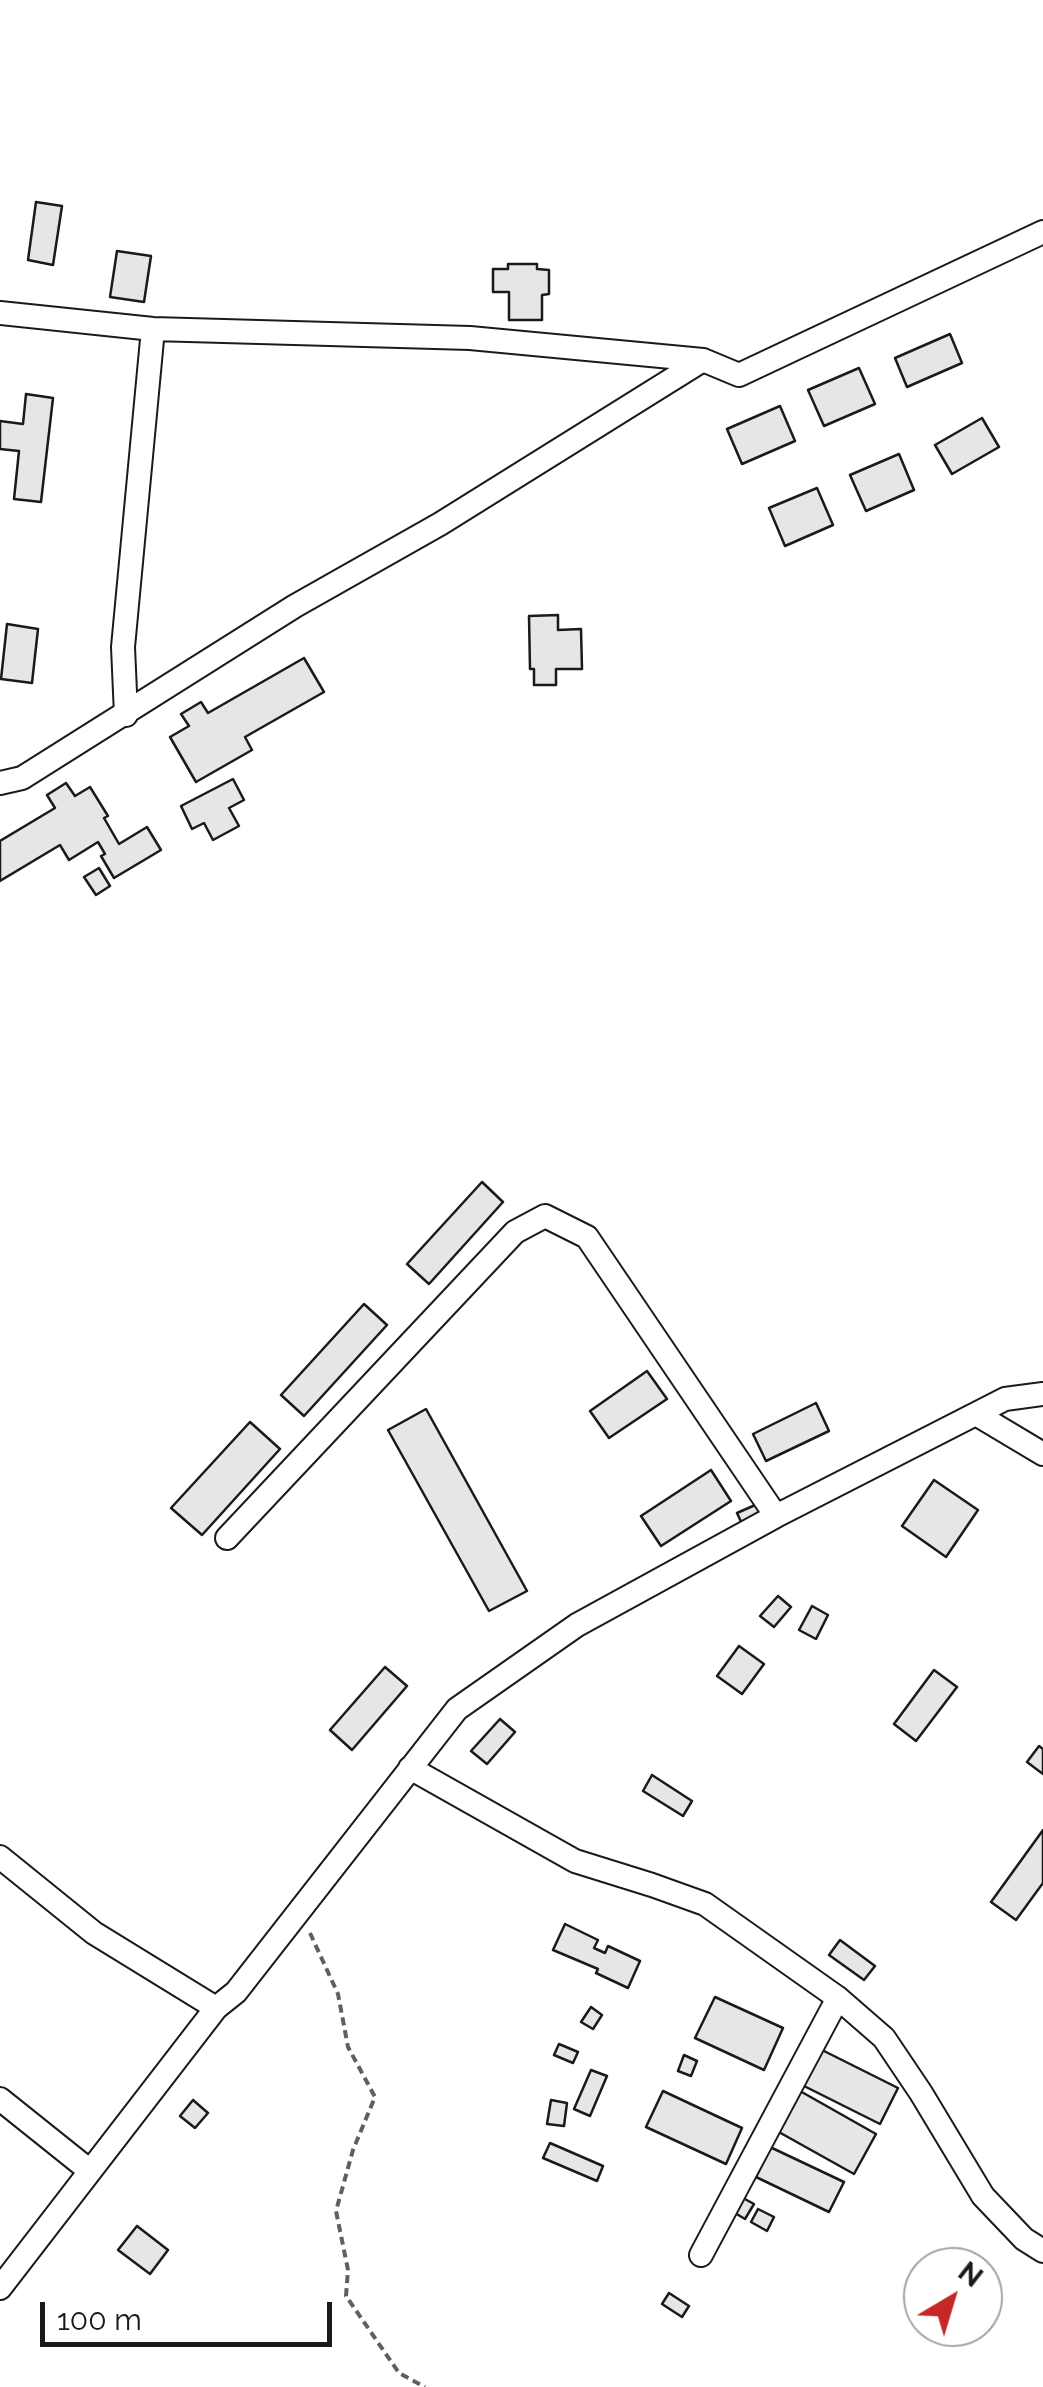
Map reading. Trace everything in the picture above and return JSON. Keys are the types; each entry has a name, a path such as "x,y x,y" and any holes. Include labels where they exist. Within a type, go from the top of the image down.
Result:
{"street":[{"path":"0,313 153,329 470,338 703,360 739,375 1043,232"},
{"path":"126,714 123,647 153,329"},
{"path":"0,783 22,778 295,606 440,524 703,360"},
{"path":"227,1538 516,1232 545,1216 586,1236 776,1516"},
{"path":"0,2288 216,2008 236,1992 457,1709 576,1626 776,1516 1006,1399 1043,1394"},
{"path":"976,1414 1043,1454"},
{"path":"410,1768 575,1861 705,1904 838,1998 884,2038 983,2196 1024,2239 1043,2251"},
{"path":"0,1856 94,1933 216,2008"},
{"path":"701,2255 838,1998"},
{"path":"0,2099 90,2171"}],"path":[{"path":"300,1910 338,1994 348,2047 375,2097 353,2150 336,2211 348,2270 346,2296 400,2373 425,2387"}],"building":[{"path":"36,202 62,206 53,265 28,260"},
{"path":"117,251 151,256 144,302 110,297"},
{"path":"508,264 537,264 537,269 549,270 549,294 542,295 542,320 509,320 509,292 493,292 493,269 508,269"},
{"path":"950,334 962,363 907,387 895,358"},
{"path":"859,368 875,404 824,426 808,390"},
{"path":"26,394 53,398 41,502 14,499 19,451 0,449 0,421 23,424"},
{"path":"780,406 795,441 742,464 727,429"},
{"path":"982,418 999,447 952,474 935,445"},
{"path":"899,454 914,490 866,511 850,475"},
{"path":"817,488 833,525 785,546 769,508"},
{"path":"558,615 558,630 581,629 582,669 556,669 556,685 534,685 529,616"},
{"path":"7,624 38,629 32,683 1,679"},
{"path":"304,658 324,692 245,737 252,750 196,782 170,737 189,726 181,714 201,702 208,713"},
{"path":"233,779 244,800 229,808 239,826 213,840 204,823 192,829 181,806"},
{"path":"66,783 75,796 90,787 119,844 147,827 161,850 114,878 98,842 69,860 60,845 0,881 0,841 55,808 47,795"},
{"path":"99,868 110,886 96,895 84,877"},
{"path":"482,1182 503,1202 429,1284 407,1264"},
{"path":"364,1304 387,1325 304,1416 281,1395"},
{"path":"647,1371 667,1399 609,1438 590,1411"},
{"path":"816,1403 829,1431 766,1461 753,1434"},
{"path":"426,1409 527,1591 489,1611 388,1430"},
{"path":"250,1422 280,1449 202,1535 171,1508"},
{"path":"711,1470 731,1501 661,1546 641,1516"},
{"path":"934,1480 978,1510 946,1557 902,1526"},
{"path":"762,1502 768,1515 743,1526 737,1513"},
{"path":"778,1596 791,1607 774,1627 760,1616"},
{"path":"812,1606 828,1615 816,1639 799,1630"},
{"path":"739,1646 764,1664 742,1694 717,1676"},
{"path":"385,1667 407,1686 352,1750 330,1730"},
{"path":"934,1670 957,1687 916,1741 894,1724"},
{"path":"500,1719 515,1732 487,1764 471,1751"},
{"path":"1039,1746 1043,1749 1043,1774 1027,1762"},
{"path":"652,1775 692,1801 683,1816 643,1791"},
{"path":"1043,1830 1043,1883 1016,1920 991,1902"},
{"path":"565,1924 598,1940 594,1948 605,1953 608,1946 640,1961 628,1988 596,1973 598,1969 553,1950"},
{"path":"840,1940 875,1966 864,1980 829,1955"},
{"path":"715,1997 783,2028 764,2070 695,2038"},
{"path":"591,2007 602,2015 593,2029 581,2022"},
{"path":"559,2044 578,2052 573,2063 554,2055"},
{"path":"820,2049 898,2088 880,2124 802,2085"},
{"path":"684,2055 697,2061 691,2076 678,2071"},
{"path":"591,2070 607,2076 590,2116 574,2109"},
{"path":"663,2091 742,2128 726,2164 646,2127"},
{"path":"800,2091 876,2134 854,2174 777,2131"},
{"path":"193,2100 208,2113 195,2128 180,2116"},
{"path":"551,2100 567,2103 564,2126 547,2124"},
{"path":"550,2143 603,2166 597,2181 543,2158"},
{"path":"770,2147 844,2182 829,2212 756,2177"},
{"path":"743,2198 754,2204 745,2219 735,2213"},
{"path":"758,2209 774,2217 767,2231 751,2222"},
{"path":"137,2226 168,2250 150,2274 118,2250"},
{"path":"669,2293 689,2306 682,2317 662,2304"}]}
